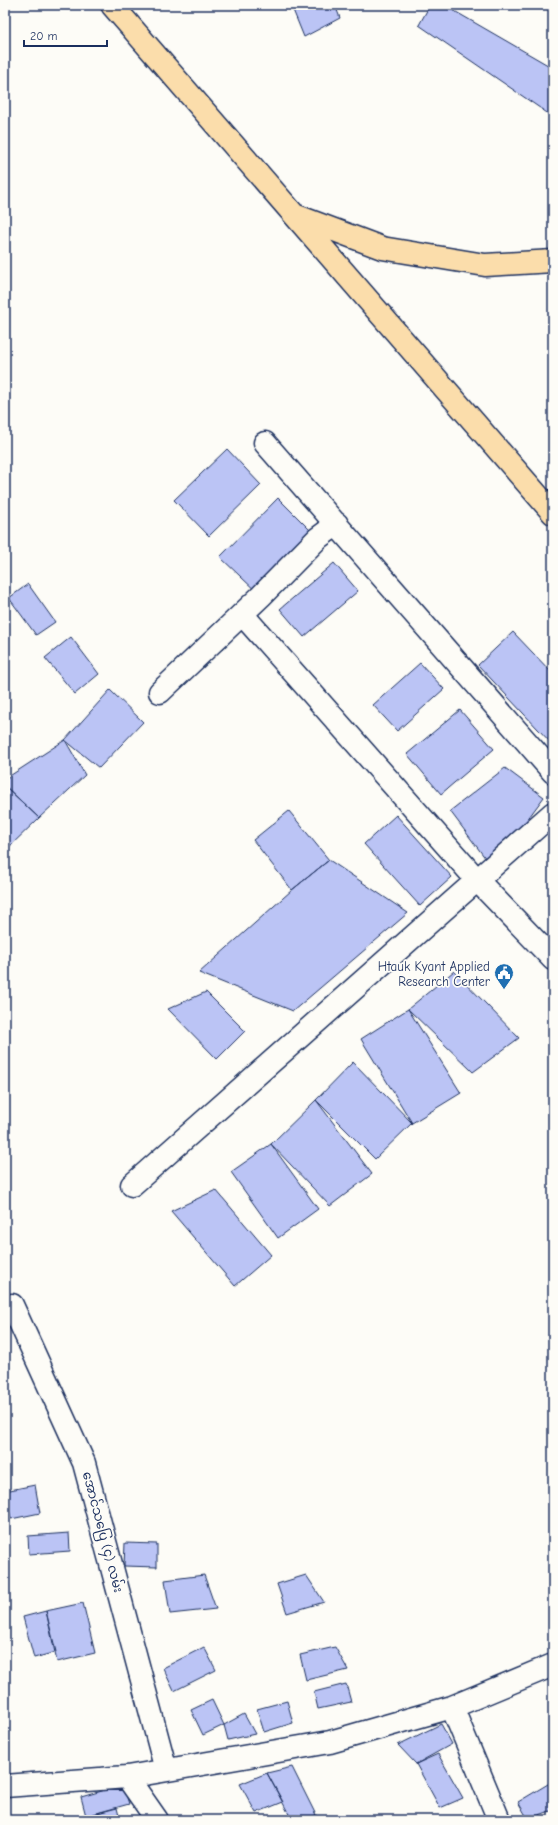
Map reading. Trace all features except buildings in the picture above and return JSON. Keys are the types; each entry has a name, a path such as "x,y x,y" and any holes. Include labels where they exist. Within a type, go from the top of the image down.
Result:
{"main road":[{"path":"112,5 553,512"},
{"path":"294,214 382,248 485,265 553,261"}],"street":[{"path":"265,443 553,772"},
{"path":"160,692 242,614 318,538 337,524"},
{"path":"242,614 477,880 553,959"},
{"path":"132,1185 553,813"},
{"name":"အောင်သပြေ (၄) လမ်း","path":"12,1304 84,1463 166,1770"},
{"path":"5,1786 127,1777 330,1742 452,1707 553,1665"},
{"path":"452,1707 500,1820"},
{"path":"127,1777 157,1820"}],"place":[{"name":"Htauk Kyant Applied Research Center","path":"504,990"}]}
